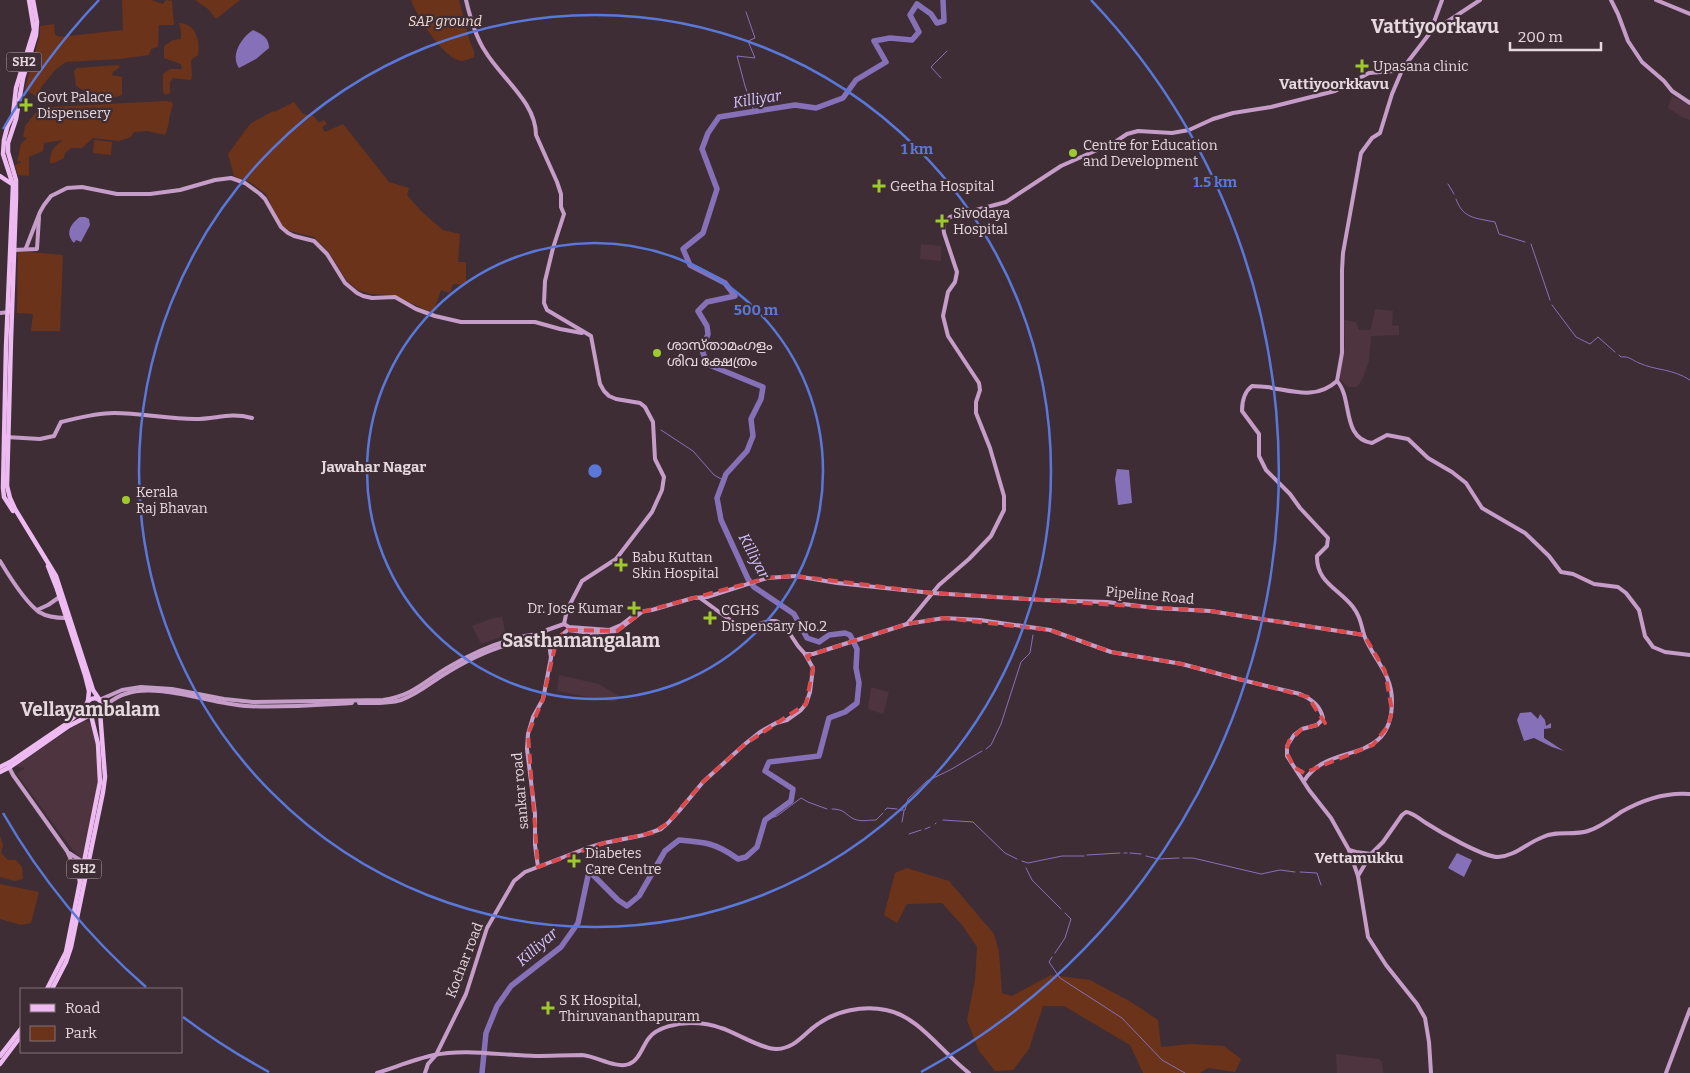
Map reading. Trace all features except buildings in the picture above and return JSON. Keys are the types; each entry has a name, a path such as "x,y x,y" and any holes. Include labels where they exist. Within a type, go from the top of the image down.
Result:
{"main road":[{"name":"SH2","path":"13,250 13,185 3,147 8,124 13,116 16,88 34,30 31,0"},
{"path":"31,0 38,29 20,91 16,119 8,143 9,167 16,185 6,437 2,449 7,496 56,576 66,618 89,691 88,701 85,706 68,725"},
{"path":"466,0 471,20 484,51 526,105 533,119 536,126 536,135 561,194 561,207 564,217 548,272 544,303 547,310 591,336 600,384 604,391 616,399 640,403 644,407 653,422 655,459 664,477 662,490 651,514 616,559 582,581 567,610 566,627 553,641"},
{"path":"1442,0 1430,33 1403,68 1392,94 1380,133 1372,138 1360,153 1343,253 1342,353 1337,381 1341,387 1352,427 1362,440 1372,443 1390,435 1408,439 1428,458 1466,483 1487,512 1524,533 1549,556 1561,572 1573,574 1594,584 1608,584 1622,590 1638,610 1646,636 1653,647 1665,652 1690,655"},
{"path":"1430,33 1480,0"},
{"path":"1611,0 1628,41 1642,62 1662,79 1672,91 1690,103"},
{"path":"1656,0 1690,14"},
{"path":"907,624 932,593 991,536 1004,510 1004,496 990,448 976,413 976,402 980,390 979,383 948,336 942,316 948,292 955,282 957,272 943,225 950,217 1006,202 1061,166 1115,142 1127,134 1138,131 1172,133 1189,130 1213,119 1233,113 1271,107 1335,91 1369,73 1394,71 1403,68"},
{"path":"0,142 8,124"},
{"name":"SH2","path":"0,158 9,167"},
{"path":"0,170 9,167"},
{"path":"0,176 13,185"},
{"path":"26,248 40,212 51,196 67,188 82,187 116,194 150,194 180,190 215,180 231,178 245,183 260,194 265,199 281,227 288,233 314,241 327,254 345,282 363,296 372,298 395,297 416,309 461,322 535,322 584,333"},
{"path":"13,250 37,249 40,212"},
{"path":"0,313 10,312"},
{"path":"7,496 6,347 10,312"},
{"path":"0,346 6,347"},
{"path":"1304,781 1310,772 1333,759 1373,745 1381,737 1388,726 1391,715 1391,690 1385,671 1364,636 1362,622 1353,607 1323,578 1318,568 1317,554 1327,546 1328,538 1300,508 1290,494 1266,470 1260,456 1259,434 1242,411 1244,397 1252,386 1310,393 1324,390 1337,381"},
{"path":"6,437 47,438 54,436 61,422 113,413 198,419 223,415 241,415 252,418"},
{"path":"0,561 37,610 52,617 66,618"},
{"name":"Pipeline Road","path":"566,627 591,632 617,631 642,612 682,600 728,591 766,578 796,576 837,583 932,593 1106,602 1155,608 1210,611 1364,636"},
{"path":"37,610 61,596"},
{"path":"53,988 66,962 71,946 104,783 102,710 93,690 61,596"},
{"path":"700,598 725,618 737,624 750,626 776,621 784,625 805,654 813,654 843,646 907,624 944,618 965,619 1050,630 1111,652 1182,664 1238,680 1300,694 1313,701 1320,710 1321,722 1302,729 1287,746 1287,756 1309,790 1331,818 1342,841 1349,850 1358,876 1364,924 1370,942 1417,1004 1425,1018 1429,1042 1430,1073"},
{"path":"88,701 93,698 99,700 122,690 142,687 162,688 224,699 268,704 383,700 411,692 445,669 482,649 514,638 544,633 549,629 566,627"},
{"path":"549,629 556,632 553,641"},
{"path":"543,639 544,633"},
{"path":"1,770 68,725 90,715 96,715 124,694 144,691 176,694 232,704 396,701 418,692 451,670 485,653 519,642 543,639 553,641"},
{"name":"sankar road","path":"538,867 535,845 535,814 528,757 528,734 533,717 543,700 553,641"},
{"name":"Kochar road","path":"424,1073 428,1064 436,1055 466,994 487,928 514,881 525,872 604,842 652,833 668,823 703,782 745,744 760,732 776,723 787,720 806,704 810,692 813,668 805,654"},
{"path":"85,706 90,715"},
{"name":"SH2","path":"48,988 66,952 86,865 100,782 98,744 90,715"},
{"path":"8,765 13,775 67,851 80,885"},
{"path":"1,770 13,775"},
{"path":"1298,771 1310,772"},
{"path":"1358,876 1371,854 1383,842 1402,814 1406,812 1413,814 1436,829 1483,854 1496,857 1510,854 1545,835 1576,833 1589,830 1632,806 1658,796 1676,793 1690,794"},
{"path":"1349,850 1371,854"},
{"path":"67,851 86,865"},
{"path":"377,1073 436,1055 479,1053 591,1056 608,1062 627,1065 635,1061 651,1035 670,1026 690,1023 707,1024 721,1028 776,1049 794,1045 804,1035 830,1016 848,1010 870,1008 885,1009 910,1019 955,1063 968,1073"},
{"path":"1666,1073 1690,1009"},
{"path":"0,1056 20,1030"},
{"path":"0,1064 20,1037"}],"highlighted area":[{"path":"796,576 932,593 1210,611 1364,635 1385,671 1392,711 1388,726 1373,745 1304,773 1294,767 1286,751 1289,741 1302,729 1325,723 1308,697 1182,664 1111,652 1050,630 944,618 907,624 807,656 813,668 806,704 745,744 703,782 668,823 652,833 604,843 538,867 528,734 543,699 557,638 568,630 617,631 642,612 767,578"}],"shaded area":[{"path":"253,30 264,37 268,42 269,48 256,59 239,68 236,52 244,37"},
{"path":"1672,96 1690,105 1690,120 1668,108"},
{"path":"80,217 89,219 90,225 81,242 76,240 74,243 69,233 71,226"},
{"path":"921,244 941,246 941,261 920,259"},
{"path":"1375,309 1393,311 1392,325 1399,326 1399,335 1371,336 1369,361 1363,378 1357,387 1348,387 1339,378 1345,345 1344,320 1356,322 1359,330 1369,330 1371,329"},
{"path":"1117,469 1129,470 1132,503 1118,505 1115,479"},
{"path":"502,617 506,635 481,644 472,626 493,618"},
{"path":"559,675 599,684 619,696 618,699 614,702 557,691"},
{"path":"871,687 889,692 883,714 868,709"},
{"path":"1531,712 1538,719 1540,714 1545,720 1546,726 1551,723 1551,728 1544,729 1544,738 1564,751 1534,738 1524,741 1517,720 1520,713"},
{"path":"84,720 93,724 99,775 83,860 71,848 17,774 25,768 15,766"},
{"path":"1457,853 1472,860 1464,877 1448,868"},
{"path":"1336,1054 1379,1059 1382,1062 1383,1072 1385,1073 1337,1073"}],"green space":[{"path":"122,0 152,0 163,4 166,0 172,1 174,25 159,25 158,47 151,49 149,55 120,59 66,62 56,69 42,86 37,97 25,89 40,35 40,26 54,24 55,35 60,37 123,30"},
{"path":"195,0 240,0 216,19 208,9"},
{"name":"SAP ground","path":"411,0 459,0 474,51 474,57 463,61 448,54 425,26"},
{"path":"179,23 190,26 196,34 198,39 198,55 191,60 191,80 173,78 170,82 170,93 165,95 163,91 163,74 170,69 182,69 181,64 164,58 164,46 173,40 181,39"},
{"path":"118,65 120,67 112,75 122,77 122,95 109,98 98,96 76,86 74,71 77,68"},
{"path":"172,102 173,105 165,135 147,131 134,132 131,137 119,141 93,138 82,148 71,148 65,153 64,158 54,163 50,163 52,152 63,140 44,143 43,151 29,157 29,176 18,175 15,165 21,162 17,162 21,144 27,138 23,137 25,126 36,112 43,113 49,107"},
{"path":"294,102 303,114 314,116 319,123 324,120 327,124 322,127 325,132 343,124 389,182 409,188 407,195 422,212 443,230 460,234 458,262 466,262 466,285 453,284 450,293 441,290 433,313 393,295 371,294 358,290 347,281 328,251 314,237 290,231 281,225 266,194 250,182 234,176 228,154 250,124"},
{"path":"94,140 112,142 111,155 93,153"},
{"path":"18,251 63,255 60,331 31,331 33,314 17,313"},
{"path":"0,836 3,845 1,853 8,860 16,860 22,867 23,879 15,881 0,877"},
{"path":"907,868 949,881 994,934 999,952 1002,993 1012,996 1051,975 1090,980 1131,1002 1158,1020 1161,1047 1192,1044 1224,1046 1241,1059 1235,1072 1208,1068 1200,1073 1143,1073 1130,1045 1064,1006 1043,1006 1029,1049 1013,1070 995,1071 979,1051 967,1020 975,980 977,947 962,925 942,903 907,904 897,923 884,915 895,873"},
{"path":"0,884 39,892 31,923 21,925 0,919"}],"waterway":[{"name":"Killiyar","path":"482,1073 486,1033 497,1006 511,986 561,947 578,923 589,871 618,900 627,906 639,896 665,851 679,840 710,844 738,859 746,857 757,847 765,820 791,801 793,789 765,771 769,762 819,756 829,718 845,712 857,703 859,683 856,668 857,649 850,635 845,633 829,635 819,642 807,638 794,614 754,587 748,579 721,520 717,498 726,474 747,451 753,436 751,419 761,399 763,387 707,364 702,350 708,334 707,326 698,311 707,302 735,296 725,283 690,265 683,249 703,233 717,189 702,149 708,133 719,117 795,105 816,108 843,98 856,80 886,62 874,41 890,38 912,40 919,32 910,15 917,4 931,14 937,23 944,21 943,0"},
{"path":"746,12 755,38 748,41 755,58 737,56 754,111"},
{"path":"941,78 931,67 947,51"},
{"path":"1448,184 1454,194"},
{"path":"1456,199 1466,214 1495,222 1499,234 1525,242"},
{"path":"1531,244 1550,300"},
{"path":"1552,305 1576,337 1590,344 1598,337 1615,352"},
{"path":"1619,355 1646,366 1677,373 1690,380"},
{"path":"661,430 693,451 714,475 723,480"},
{"path":"986,749 991,745 1001,724 1021,662 1030,653 1033,635"},
{"path":"900,810 905,810 908,799 927,781 982,751"},
{"path":"765,820 777,816 801,798 827,809"},
{"path":"885,810 887,808 897,809"},
{"path":"832,809 842,811 859,820 876,820 883,813"},
{"path":"902,822 904,811"},
{"path":"943,820 973,822 1005,853 1017,859"},
{"path":"925,829 930,827"},
{"path":"909,834 921,830"},
{"path":"1087,855 1120,853"},
{"path":"1130,853 1141,854"},
{"path":"1022,861 1028,863 1062,856 1084,856"},
{"path":"1146,856 1158,859 1179,858"},
{"path":"1183,858 1193,858 1261,874 1280,870 1295,872"},
{"path":"1026,868 1032,880 1061,909"},
{"path":"1300,872 1317,873 1321,885"},
{"path":"1055,953 1065,938 1071,919 1065,913"},
{"path":"1052,957 1049,962 1060,978 1122,1018 1162,1060 1185,1073"}],"place":[{"name":"Upasana clinic","path":"1362,66"},
{"name":"Govt Palace Dispensery","path":"26,105"},
{"name":"Centre for Education and Development","path":"1073,153"},
{"name":"Geetha Hospital","path":"879,186"},
{"name":"Sivodaya Hospital","path":"942,221"},
{"name":"ശാസ്താമംഗളം ശിവ ക്ഷേത്രം","path":"657,353"},
{"name":"Kerala Raj Bhavan","path":"126,500"},
{"name":"Babu Kuttan Skin Hospital","path":"621,565"},
{"name":"Dr. Jose Kumar","path":"634,608"},
{"name":"CGHS Dispensary No.2","path":"710,618"},
{"name":"Diabetes Care Centre","path":"574,861"},
{"name":"S K Hospital, Thiruvananthapuram","path":"548,1008"}],"district":[{"name":"Vattiyoorkavu","path":"1435,26"},
{"name":"Vattiyoorkkavu","path":"1334,84"},
{"name":"Jawahar Nagar","path":"374,467"},
{"name":"Sasthamangalam","path":"581,640"},
{"name":"Vellayambalam","path":"90,709"},
{"name":"Vettamukku","path":"1359,858"}]}
